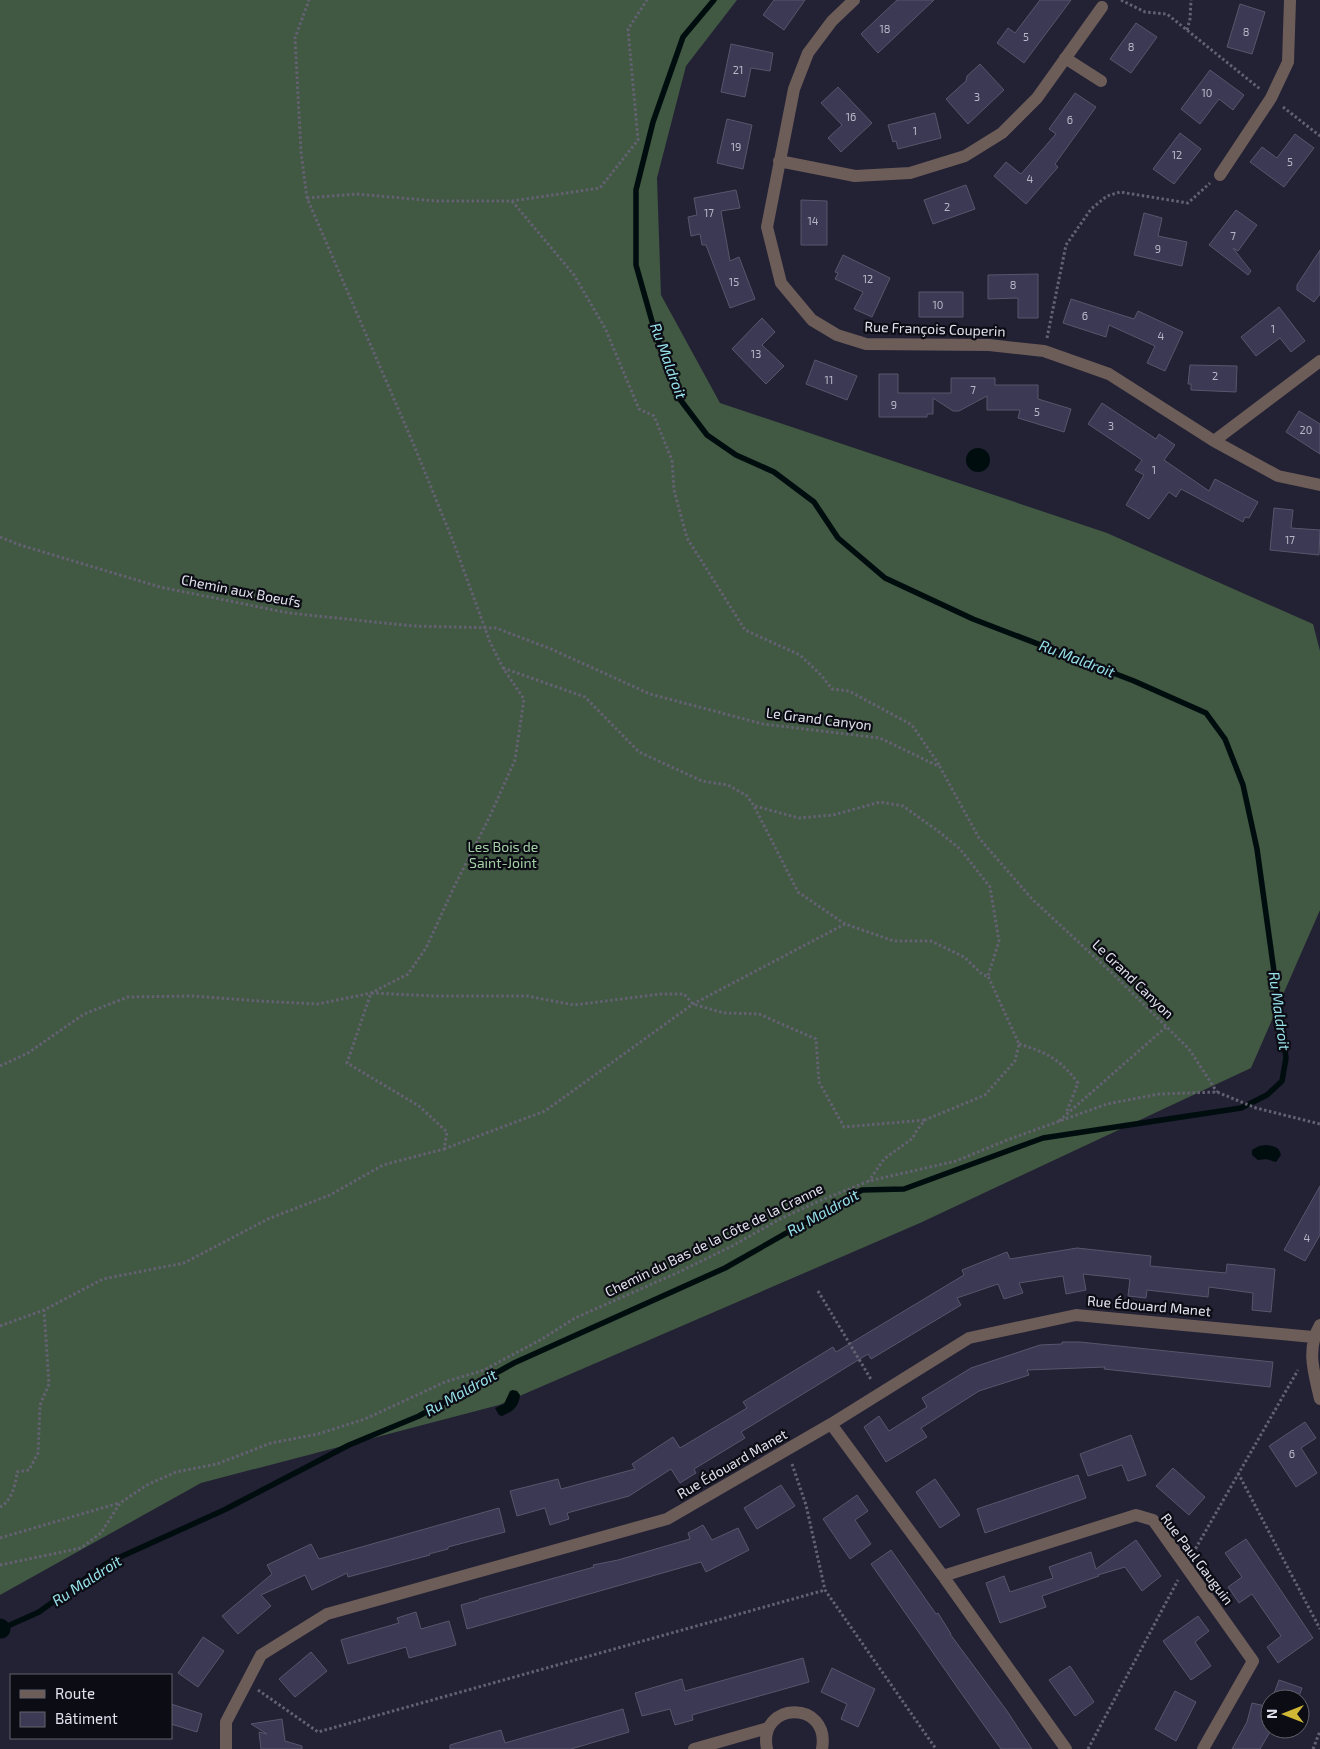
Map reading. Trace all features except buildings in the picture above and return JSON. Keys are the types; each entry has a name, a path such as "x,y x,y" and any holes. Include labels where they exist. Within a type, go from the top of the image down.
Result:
{"street":[{"name":"Rue François Couperin","path":"854,0 832,21 808,53 794,89 767,227 782,283 812,320 837,335 866,344 989,345 1044,351 1109,374 1214,441 1278,476 1320,485"},
{"path":"1220,175 1271,98 1288,62 1290,0"},
{"path":"779,162 855,176 910,173 965,156 1002,133 1038,98 1102,7"},
{"path":"1065,58 1101,81"},
{"path":"1214,441 1320,361"},
{"name":"Rue Édouard Manet","path":"226,1749 226,1722 261,1655 327,1614 667,1519 831,1424 970,1338 1076,1315 1313,1337"},
{"path":"1320,1325 1313,1337 1312,1364 1320,1399"},
{"path":"831,1424 943,1576 1066,1749"},
{"name":"Rue Paul Gauguin","path":"943,1576 1136,1515 1153,1520 1253,1662 1203,1749"},
{"path":"767,1749 766,1737 768,1728 774,1720 791,1712 809,1715 816,1721 822,1729 824,1738 822,1749"},
{"path":"694,1749 768,1728"}],"path":[{"path":"309,0 296,38 301,152 307,198 413,443 490,642 503,668 524,699 515,760 426,948 408,974 372,993 347,1062 419,1106 447,1132 444,1149"},
{"path":"307,198 356,194 436,201 512,201 600,188 638,140 628,29 648,0"},
{"path":"1121,0 1145,12 1167,14 1320,136"},
{"path":"1187,30 1192,0"},
{"path":"1044,351 1066,245 1091,209 1107,196 1120,192 1188,203 1220,175"},
{"path":"512,201 574,274 605,328 639,409 654,416 672,460 674,490 687,538 745,630 800,655 821,675 832,689 848,691 912,725 940,767"},
{"name":"Chemin aux Boeufs","path":"0,537 160,587 289,613 413,626 485,628"},
{"name":"Le Grand Canyon","path":"485,628 496,628 551,648 650,694 763,724 880,738 940,767 979,838 1032,899 1113,974 1189,1049 1217,1092"},
{"path":"503,668 585,697 639,752 702,781 728,785 747,796 798,892 845,924 894,941 931,941 964,957 983,975 988,976"},
{"path":"0,1066 28,1053 84,1014 128,997 193,996 259,1002 318,1004 372,993 484,998 527,996 574,1005 661,994 684,994 693,1004 724,1013 759,1014 816,1039 820,1082 844,1127 925,1120 984,1095 1015,1061 1019,1044 988,976 999,941 990,887 960,849 903,806 880,802 833,815 799,818 754,806"},
{"path":"0,1326 44,1310 103,1279 184,1263 268,1219 330,1195 383,1165 444,1149 545,1111 693,1004 845,924"},
{"path":"1056,1123 1166,1027"},
{"path":"1019,1044 1043,1051 1068,1069 1078,1083 1065,1115"},
{"path":"1217,1092 1256,1108 1320,1124"},
{"name":"Chemin du Bas de la Côte de la Cranne","path":"0,1565 82,1548 101,1533 120,1503 147,1486 176,1472 217,1464 271,1443 318,1434 365,1419 445,1382 484,1370 542,1339 575,1318 724,1250 782,1218 869,1181 956,1161 1007,1140 1107,1104 1159,1094 1217,1092"},
{"path":"869,1181 884,1159 913,1138 925,1120"},
{"path":"818,1291 879,1394"},
{"path":"0,1507 5,1505 16,1484 17,1472 29,1470 38,1453 40,1405 49,1384 44,1310"},
{"path":"787,1450 806,1505 825,1590 936,1749"},
{"path":"1238,1473 1320,1629"},
{"path":"0,1538 120,1503"},
{"path":"247,1682 318,1732 825,1590"},
{"path":"1314,1749 1320,1731"}],"green space":[{"name":"Les Bois de Saint-Joint","path":"0,0 737,0 686,66 657,178 661,295 720,403 1107,533 1313,624 1320,651 1320,910 1251,1068 920,1223 499,1405 201,1483 0,1595"}],"shaded area":[{"path":"978,448 987,451 990,460 987,469 978,472 969,469 966,460 969,451"},
{"path":"1266,1145 1274,1146 1279,1150 1281,1155 1276,1162 1266,1159 1258,1160 1252,1155 1252,1150"},
{"path":"510,1391 517,1391 520,1395 517,1406 502,1416 499,1415 495,1408 504,1404"}],"waterway":[{"name":"Ru Maldroit","path":"0,1631 39,1612 107,1563 224,1510 349,1445 419,1416 514,1363 725,1268 862,1190 904,1189 1043,1138 1241,1108 1267,1095 1282,1081 1286,1058 1257,849 1243,785 1225,739 1206,713 1134,681 973,619 885,578 838,538 814,502 774,472 736,455 707,435 679,398 655,332 636,265 636,190 653,122 683,37 714,0"}]}
